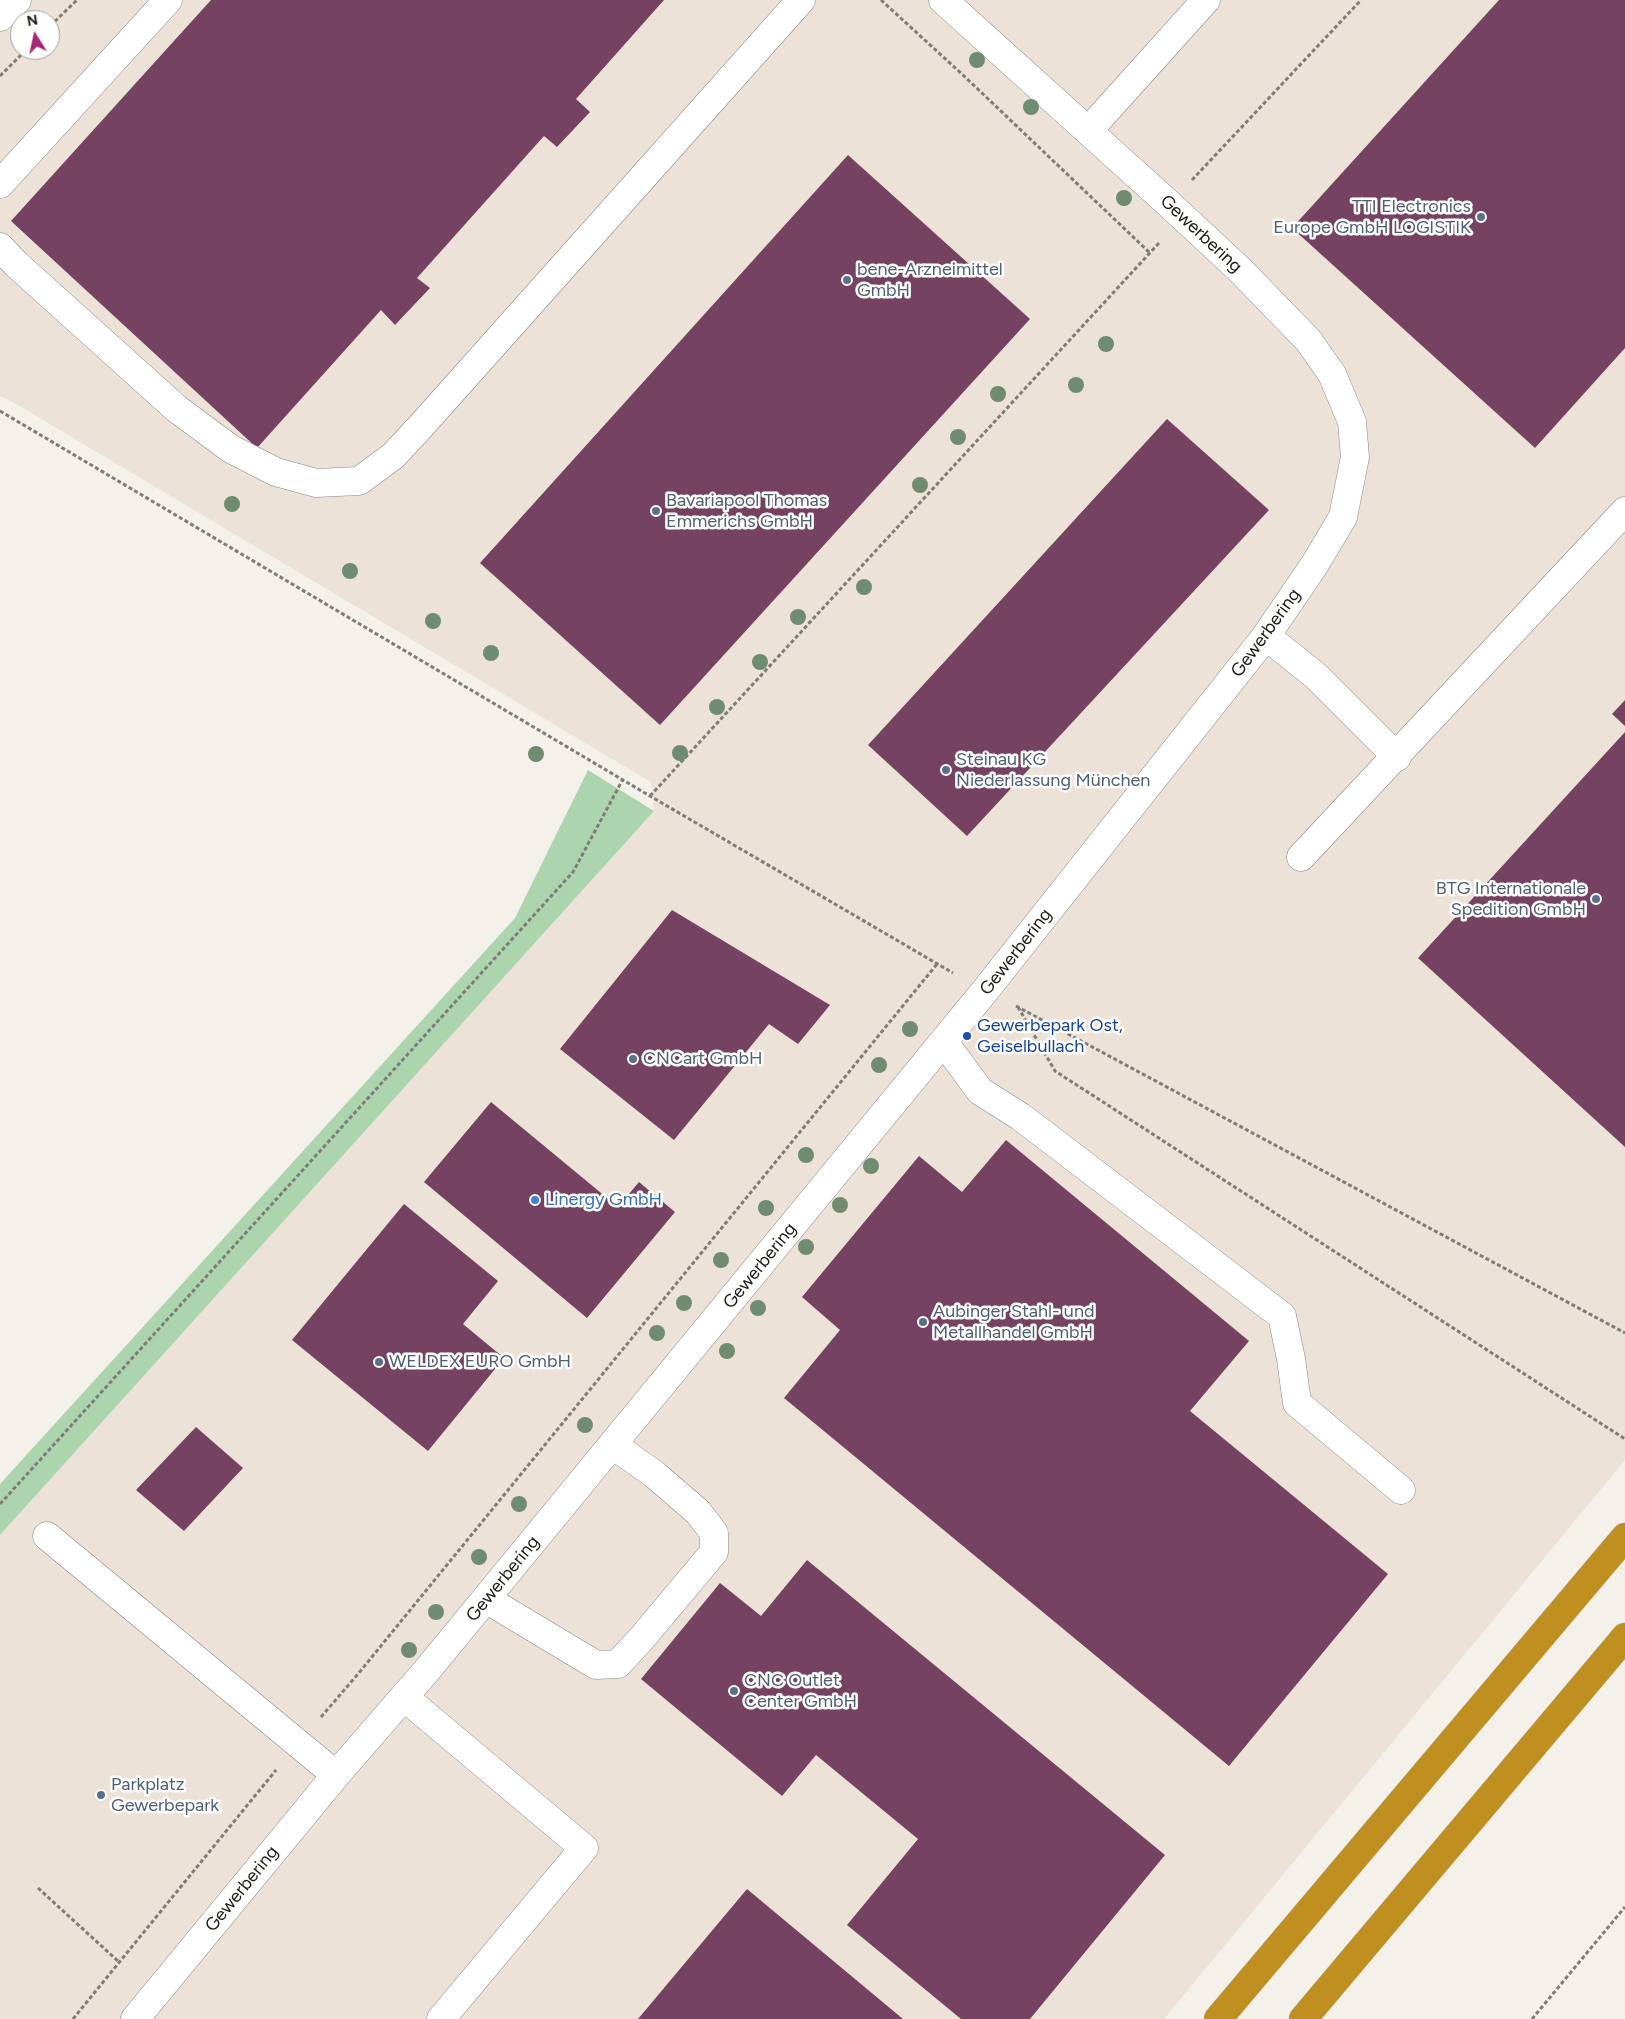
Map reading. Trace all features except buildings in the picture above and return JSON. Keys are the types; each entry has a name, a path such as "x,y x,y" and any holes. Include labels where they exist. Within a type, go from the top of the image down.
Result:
{"highway":[{"path":"1218,2019 1625,1537"},
{"path":"1302,2019 1625,1637"}],"street":[{"path":"0,17 17,0"},
{"path":"0,184 168,0"},
{"path":"0,247 24,271 178,409 231,449 276,472 316,483 359,481 393,456 421,426 800,0"},
{"name":"Gewerbering","path":"135,2019 336,1775 486,1599 944,1042 1266,636 1315,564 1343,517 1355,457 1352,422 1332,374 1308,340 1240,270 1176,210 943,0"},
{"path":"1088,131 1206,0"},
{"path":"1301,857 1397,757 1625,511"},
{"path":"1266,636 1316,676 1397,757"},
{"path":"944,1042 980,1091 1021,1116 1282,1316 1291,1359 1297,1403 1400,1490"},
{"path":"486,1599 596,1665 618,1664 714,1552 714,1533 698,1512 654,1474 612,1445"},
{"path":"47,1536 336,1775"},
{"path":"404,1697 584,1848 441,2019"}],"path":[{"path":"60,16 77,0"},
{"path":"881,0 963,75 1150,253"},
{"path":"650,796 1150,253 1176,210 1360,0"},
{"path":"0,76 16,60"},
{"path":"0,411 984,992 1017,1007 1625,1333"},
{"path":"0,1504 573,872 622,779"},
{"path":"72,2019 298,1744 358,1674 937,964"},
{"path":"1017,1007 1054,1071 1625,1439"},
{"path":"38,1888 119,1962"},
{"path":"1532,2019 1625,1907"}],"shaded area":[{"path":"0,0 1625,0 1625,1460 1164,2019 0,2019 0,1535 654,811 651,782 0,396"}],"green space":[{"path":"588,770 654,811 0,1535 0,1484 515,918"}],"place":[{"name":"TTI Electronics Europe GmbH LOGISTIK","path":"1481,217"},
{"name":"bene-Arzneimittel GmbH","path":"847,280"},
{"name":"Bavariapool Thomas Emmerichs GmbH","path":"656,511"},
{"name":"Steinau KG Niederlassung München","path":"946,770"},
{"name":"BTG Internationale Spedition GmbH","path":"1596,899"},
{"name":"Gewerbepark Ost, Geiselbullach","path":"967,1036"},
{"name":"CNCart GmbH","path":"633,1059"},
{"name":"Linergy GmbH","path":"535,1200"},
{"name":"Aubinger Stahl- und Metallhandel GmbH","path":"923,1322"},
{"name":"WELDEX EURO GmbH","path":"379,1362"},
{"name":"CNC Outlet Center GmbH","path":"734,1691"},
{"name":"Parkplatz Gewerbepark","path":"101,1795"}]}
